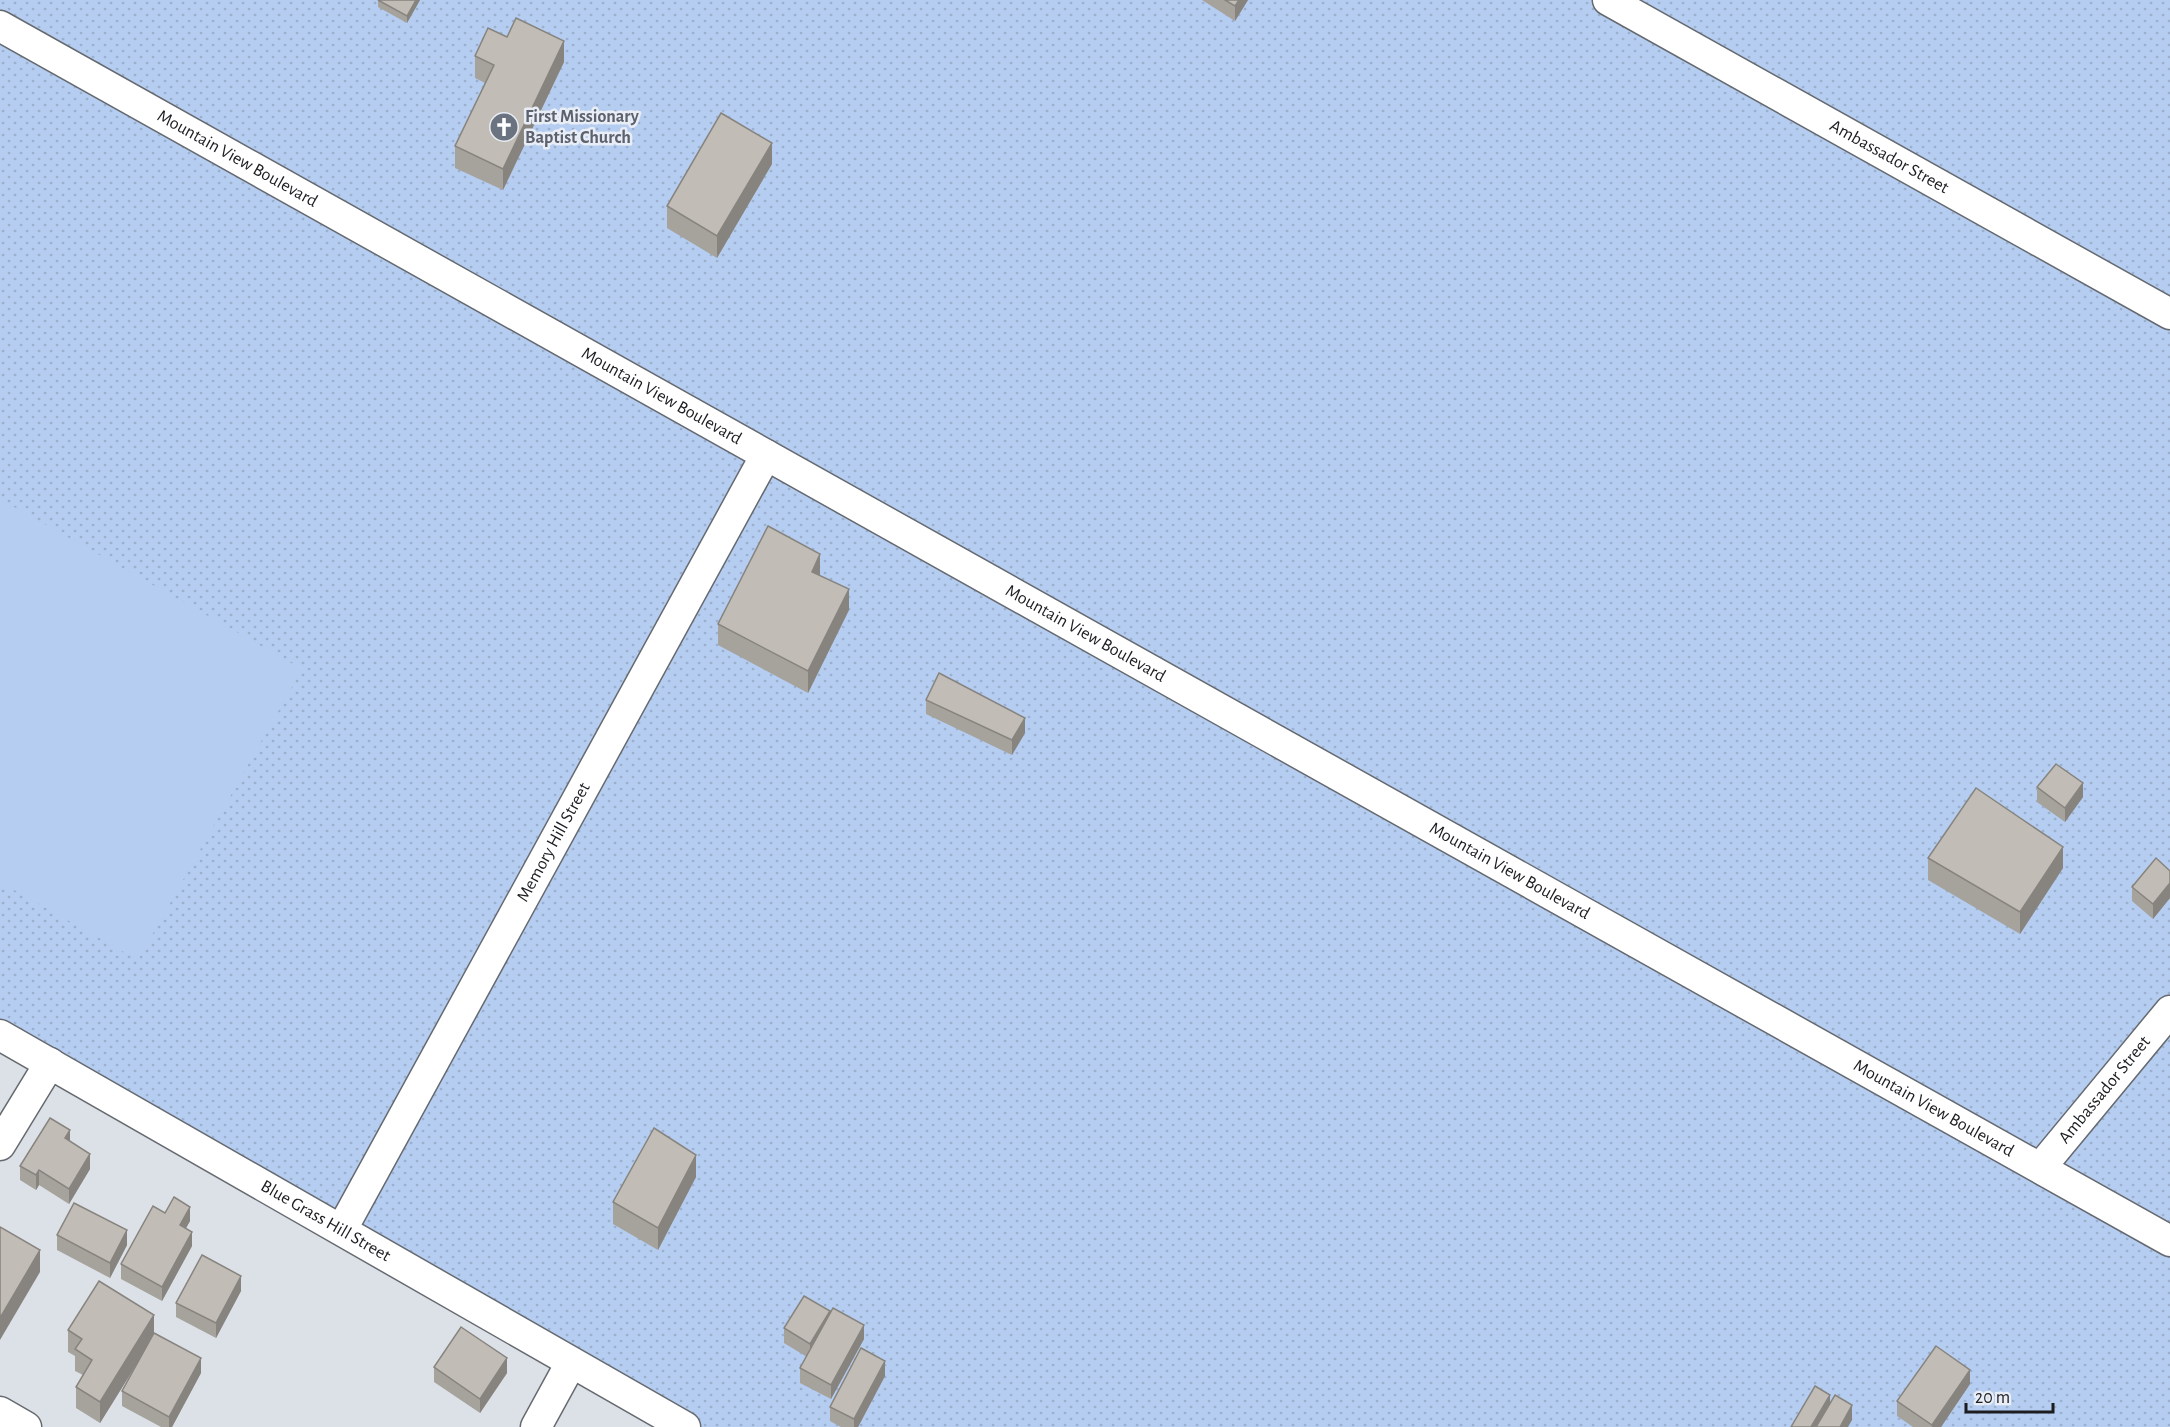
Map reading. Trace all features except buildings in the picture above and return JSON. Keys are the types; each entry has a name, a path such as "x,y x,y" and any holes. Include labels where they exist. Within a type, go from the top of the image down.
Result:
{"street":[{"name":"Ambassador Street","path":"1608,0 2170,315"},
{"name":"Mountain View Boulevard","path":"0,26 2170,1241"},
{"name":"Memory Hill Street","path":"342,1229 766,454"},
{"name":"Ambassador Street","path":"2041,1167 2170,1011"},
{"name":"Blue Grass Hill Street","path":"0,1035 686,1427"},
{"path":"0,1145 50,1064"},
{"path":"536,1427 572,1363"},
{"path":"0,1412 26,1427"}],"shaded area":[{"path":"0,0 2170,0 2170,1427 702,1427 0,1024"},
{"path":"0,499 302,669 138,960 0,882"}],"place":[{"name":"First Missionary Baptist Church","path":"504,127"}]}
